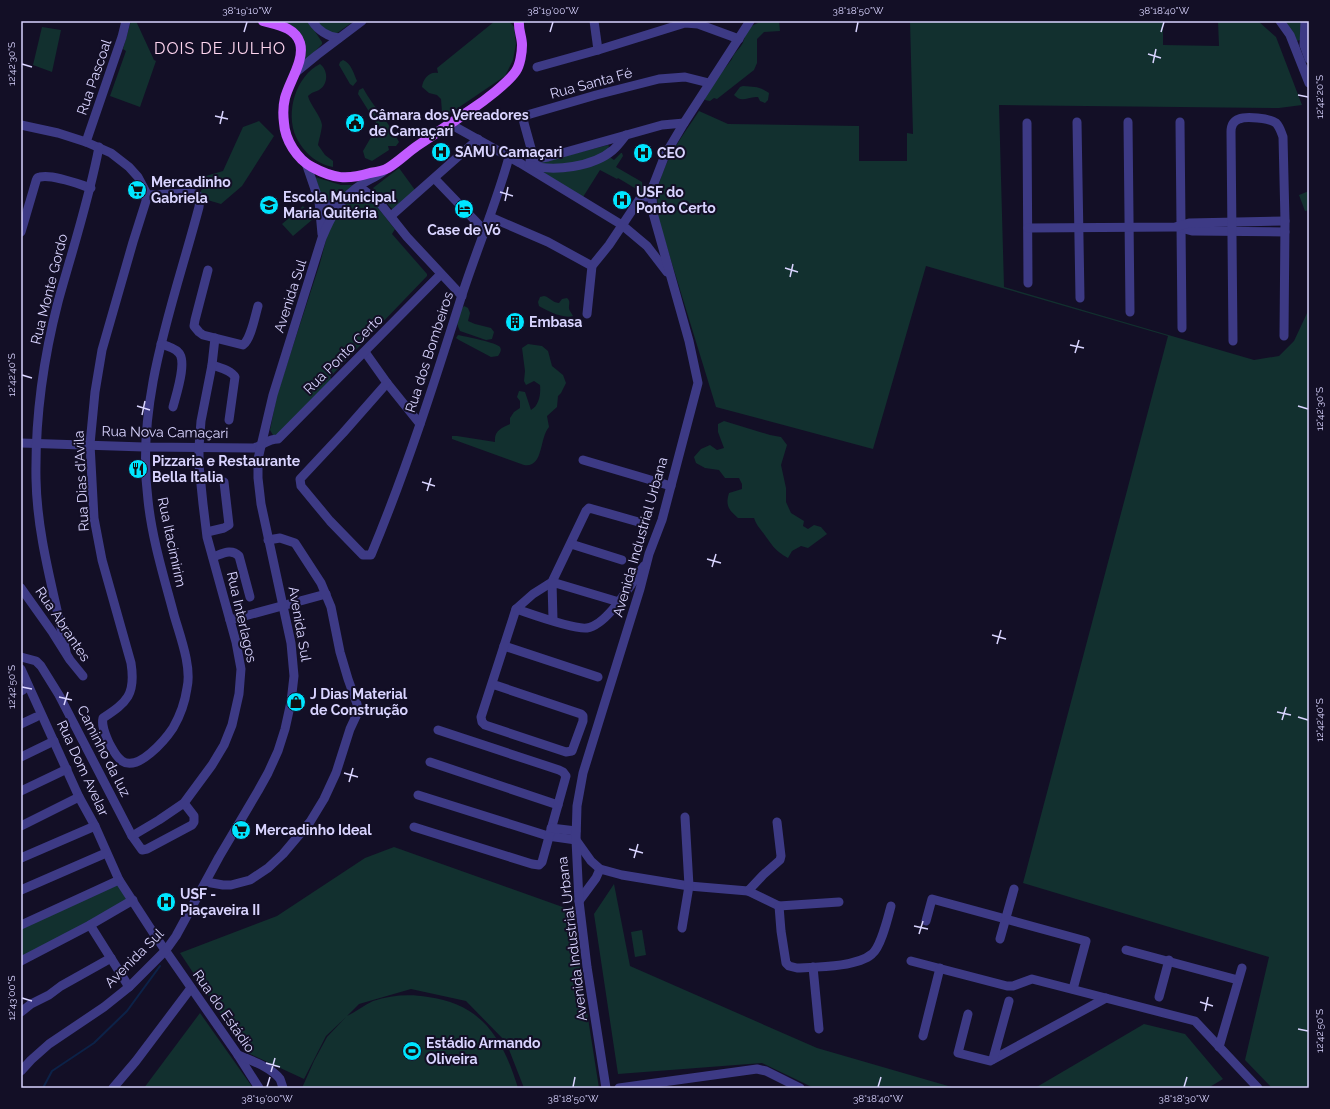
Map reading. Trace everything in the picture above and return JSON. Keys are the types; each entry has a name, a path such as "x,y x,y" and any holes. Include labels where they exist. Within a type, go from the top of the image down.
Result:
{"main road":[{"path":"263,21 276,22 286,27 295,35 301,45 296,73 285,99 284,124 291,144 306,163 326,174 344,178 361,176 386,169 478,104 512,77 517,70 521,54 522,44 518,23"}],"street":[{"name":"Rua Pascoal","path":"86,142 120,43 126,21"},
{"path":"296,73 328,46 362,21"},
{"path":"594,21 598,50"},
{"name":"Avenida Industrial Urbana","path":"608,1087 588,967 579,901 576,836 577,806 583,773 642,584 647,561 662,520 698,383 689,341 653,213 652,197 656,177 665,155 709,83 750,21"},
{"path":"1280,21 1290,35 1309,84"},
{"path":"1305,21 1304,45 1309,59"},
{"path":"537,67 598,50 684,22 698,24 739,39"},
{"path":"314,25 330,37 339,38"},
{"path":"314,25 328,46"},
{"name":"Rua Santa Fé","path":"534,159 523,119 527,115 596,95 659,80 685,77 709,83"},
{"path":"1232,341 1231,126 1240,118 1268,120 1275,123 1280,128 1283,137 1285,221 1284,336"},
{"path":"1077,122 1080,298"},
{"path":"1128,122 1130,312"},
{"path":"1180,122 1179,227 1182,328"},
{"path":"520,163 548,157 662,125 684,123"},
{"path":"1027,123 1028,283"},
{"path":"450,124 520,163 622,225 647,246 671,277"},
{"path":"21,125 58,133 99,147 121,160 129,167 144,186 147,195"},
{"path":"520,163 539,168 557,169 576,166 599,159 613,150 626,135"},
{"path":"391,216 435,179 478,139"},
{"name":"Rua Monte Gordo","path":"66,652 39,520 36,480 36,443 40,388 45,362 58,303 91,188 99,147"},
{"name":"Rua dos Bombeiros","path":"387,383 343,433 303,474 299,482 330,521 359,553 363,555 371,555 386,520 442,360 509,157"},
{"name":"Avenida Sul","path":"306,163 319,201 322,238"},
{"name":"Avenida Sul","path":"21,1071 49,1044 104,1007 129,987 166,950 176,936 238,823 268,773 278,751 291,702 294,676 292,647 261,504 258,478 260,446 273,395 322,238 330,218 344,200 356,189 377,177 386,169"},
{"path":"21,232 38,177 49,177 91,188"},
{"path":"435,179 485,231"},
{"path":"356,189 365,191 371,195 391,216 407,237 462,296"},
{"name":"Rua Itacimirim","path":"114,753 122,761 132,764 153,751 163,742 174,727 188,686 187,668 181,640 153,537 147,499 144,447 152,387 161,344 200,198 190,193 147,195"},
{"name":"Rua Dias d'Avila","path":"114,753 103,728 103,720 122,705 128,697 133,677 131,663 102,560 94,518 90,444 95,392 102,350 147,195"},
{"path":"587,314 592,266 609,245 641,197 652,197"},
{"path":"21,199 30,203"},
{"path":"319,201 328,205 344,200"},
{"path":"490,217 548,242 592,266"},
{"path":"1231,227 1285,221"},
{"path":"1028,228 1179,227 1189,223 1285,232"},
{"path":"647,246 653,244 659,237"},
{"path":"208,270 194,326 199,332 239,344 246,343 258,306"},
{"name":"Rua Ponto Certo","path":"260,446 270,439 278,439 441,274"},
{"name":"Rua Interlagos","path":"132,836 184,803 212,765 224,745 232,725 239,694 241,669 207,532 202,504 199,447 201,421 212,365 215,338"},
{"path":"161,344 178,351 182,358 182,367 173,407"},
{"path":"365,352 387,383 420,424"},
{"path":"212,365 228,371 235,377 229,420"},
{"name":"Rua Nova Camaçari","path":"21,443 90,444 144,447 254,448 260,446"},
{"path":"583,460 671,486"},
{"path":"207,532 224,528 229,525 224,482"},
{"path":"492,684 581,714 583,721 574,748 569,752 566,752 485,725 482,722 481,717 516,609 552,582 586,511 589,508 642,523"},
{"path":"206,882 223,885 239,884 255,878 283,854 317,812 336,772 358,709 342,659 331,607 321,583 312,567 294,544 280,538 268,540"},
{"path":"571,544 622,560"},
{"path":"213,557 230,552 239,556 250,597"},
{"path":"516,609 578,628 587,628 606,617 619,602 647,561"},
{"path":"631,583 637,581 642,584"},
{"path":"552,582 619,602"},
{"path":"552,582 554,620"},
{"name":"Rua Abrantes","path":"21,588 82,676"},
{"path":"230,620 326,594"},
{"path":"40,614 57,609"},
{"path":"504,646 598,677"},
{"name":"Caminho da luz","path":"21,657 36,661 41,666 59,695 132,836 142,850 147,849 192,825 194,822 194,816 184,803"},
{"name":"Rua Dom Avelar","path":"21,669 79,797 95,826 119,880 133,900"},
{"path":"21,724 36,717"},
{"path":"414,827 536,865 541,864 566,776 563,772 438,730"},
{"path":"21,758 54,741"},
{"path":"430,762 558,805"},
{"path":"21,791 67,769"},
{"path":"418,796 550,832 576,836 591,861 600,869 622,875 689,886 748,891 779,906 839,902"},
{"path":"21,826 79,797"},
{"path":"682,928 689,886 685,817"},
{"path":"748,891 780,860 781,856 777,822"},
{"path":"21,858 95,826"},
{"path":"21,890 106,853"},
{"path":"577,866 583,861 591,861"},
{"path":"579,901 594,881 600,869"},
{"path":"577,877 584,882 594,881"},
{"path":"21,925 119,880"},
{"path":"1000,939 1014,889"},
{"path":"926,921 932,899 1086,941 1073,989"},
{"path":"21,961 90,925 133,900"},
{"name":"Rua do Estádio","path":"133,900 191,988 238,1055 258,1088"},
{"path":"779,906 786,963 793,968 852,963 872,954 876,949 883,932 891,906"},
{"path":"90,925 129,987"},
{"path":"1126,950 1169,960 1238,980"},
{"path":"21,1012 31,1004 49,995 61,986 111,958"},
{"path":"911,960 1006,986 1013,986 1032,979 1195,1021 1258,1088"},
{"path":"1159,997 1169,960"},
{"path":"813,967 819,1028"},
{"path":"923,1036 940,968"},
{"path":"1219,1047 1242,968"},
{"path":"113,1088 136,1061 191,988"},
{"path":"968,1014 958,1053 990,1061 1106,998"},
{"path":"993,1060 1009,1001"},
{"path":"238,1055 271,1071 280,1080 282,1088"},
{"path":"619,1088 757,1069 766,1071 800,1088"}],"green space":[{"path":"131,21 136,21 154,60 156,61 140,107 110,96 126,51 123,49"},
{"path":"282,21 308,21 322,42 322,44 305,62 291,25"},
{"path":"314,21 354,21 333,36"},
{"path":"495,21 509,21 514,27 516,44 513,60 505,76 452,112 445,114 442,112 441,99 437,95 429,93 422,87 424,81 429,74 438,73 437,68"},
{"path":"779,21 780,31 764,32 757,39 757,63 754,70 717,99 714,98 710,101 705,100 705,94 741,46 749,29 760,22"},
{"path":"910,21 1163,21 1163,45 1219,46 1218,21 1258,21 1276,37 1302,105 1279,108 999,105 1004,287 1254,360 1279,356 1294,341 1309,309 1309,1088 1272,1088 1245,1060 1269,957 1023,883 1168,336 926,266 873,449 716,407 658,218 658,188 666,164 699,111 728,124 859,126 859,161 907,161 907,133 913,134"},
{"path":"1284,21 1302,21 1300,40 1297,41"},
{"path":"42,27 61,30 52,72 33,65"},
{"path":"343,60 350,66 357,81 353,86 350,84 339,65"},
{"path":"320,64 325,70 326,81 319,90 308,96 320,118 322,125 318,145 325,155 333,161 333,167 317,161 303,148 296,137 293,127 292,106 299,86 305,77"},
{"path":"740,87 757,87 766,91 769,93 768,100 765,103 760,101 758,97 743,99 737,98 734,95"},
{"path":"363,88 399,142 396,146 388,146 389,150 372,161 365,158 363,151 370,139 380,129 358,94 359,90"},
{"path":"259,121 274,136 242,186 221,204 204,199 200,192 206,185 199,178 223,171 243,127"},
{"path":"608,145 608,156 614,160 622,153 623,156 616,167 642,182 643,193 618,178 617,179 600,170 583,197 538,170 538,163"},
{"path":"399,168 415,190 393,210 373,188"},
{"path":"315,177 341,185 353,185 335,200 329,202 323,199"},
{"path":"1309,191 1309,210 1305,211 1299,195"},
{"path":"361,195 370,200 384,215 395,229 392,234 427,274 427,276 330,377 333,381 277,436 273,435 270,430 277,395 320,263 331,221 338,211 355,197"},
{"path":"303,206 313,219 293,236 282,224"},
{"path":"540,297 548,297 554,302 559,303 562,299 567,298 569,301 569,309 573,316 569,317 560,315 539,306 538,302"},
{"path":"464,306 468,308 470,313 468,321 491,328 494,332 492,339 486,340 460,331 457,324 457,318 459,312"},
{"path":"458,335 498,345 501,349 500,352 498,356 491,357 456,338"},
{"path":"528,344 542,346 548,351 552,366 563,375 566,383 558,396 557,407 547,416 549,427 535,462 530,465 524,465 452,439 452,436 457,436 495,442 497,433 510,424 510,418 514,412 520,408 520,401 517,397 519,391 525,392 531,410 536,406 540,396 540,385 534,381 526,385 524,381 525,371 522,348"},
{"path":"724,421 781,437 787,445 781,465 786,488 786,502 791,513 804,521 803,526 808,529 814,525 821,527 827,534 808,548 801,546 792,551 788,558 774,548 754,518 738,518 732,513 727,501 729,493 742,489 742,484 739,478 725,478 719,470 705,468 696,463 694,457 701,449 710,445 717,450 724,448 718,432 718,424"},
{"path":"394,847 571,910 599,1088 524,1088 506,1042 466,1001 411,989 359,1004 347,1016 373,1001 387,997 428,997 447,1001 463,1007 488,1027 497,1040 512,1070 518,1088 302,1088 327,1037 346,1017 326,1036 304,1079 246,1052 180,953 277,916 365,858"},
{"path":"119,884 129,899 21,958 21,929"},
{"path":"614,884 630,966 817,1048 955,1088 814,1088 762,1063 618,1074 594,914"},
{"path":"642,930 646,955 635,957 631,932"},
{"path":"200,1013 253,1088 144,1088"},
{"path":"1144,1024 1185,1034 1223,1079 1208,1088 1035,1088"}],"waterway":[{"path":"43,1088 52,1071 94,1043 127,1011 160,966"}],"place":[{"name":"Câmara dos Vereadores de Camaçari","path":"355,123"},
{"name":"SAMU Camaçari","path":"441,152"},
{"name":"CEO","path":"643,153"},
{"name":"Mercadinho Gabriela","path":"137,190"},
{"name":"USF do Ponto Certo","path":"622,200"},
{"name":"Escola Municipal Maria Quitéria","path":"269,205"},
{"name":"Case de Vó","path":"464,209"},
{"name":"Embasa","path":"515,322"},
{"name":"Pizzaria e Restaurante Bella Italia","path":"138,469"},
{"name":"J Dias Material de Construção","path":"296,702"},
{"name":"Mercadinho Ideal","path":"241,830"},
{"name":"USF - Piaçaveira II","path":"166,902"},
{"name":"Estádio Armando Oliveira","path":"412,1051"}],"district":[{"name":"DOIS DE JULHO","path":"220,48"}]}
